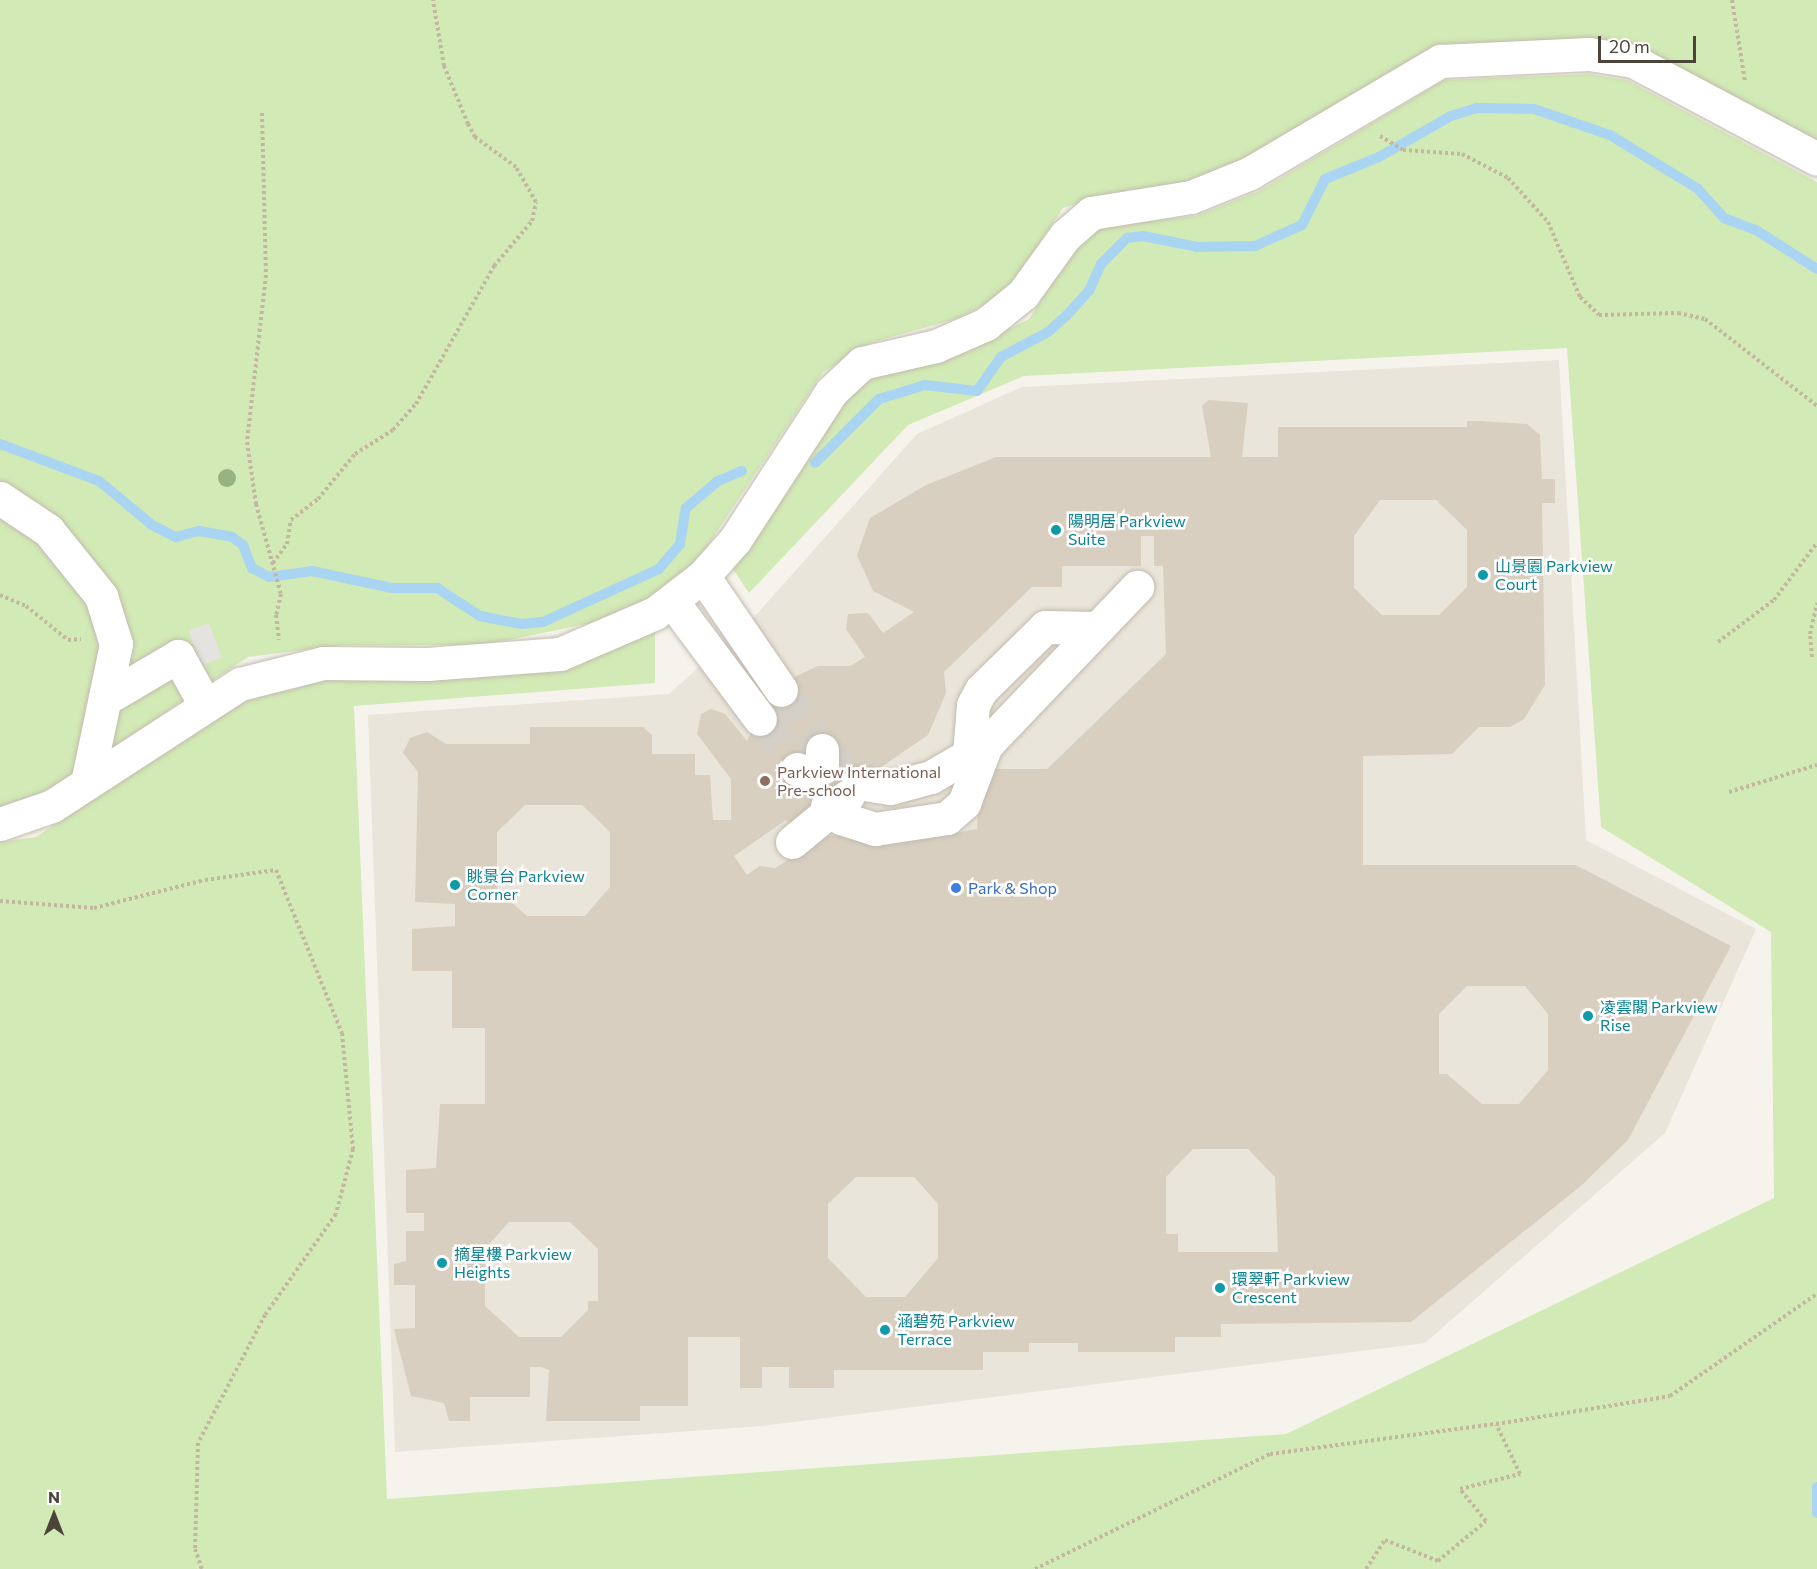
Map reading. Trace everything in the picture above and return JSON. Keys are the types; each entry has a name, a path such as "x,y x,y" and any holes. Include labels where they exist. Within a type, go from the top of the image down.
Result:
{"street":[{"path":"0,824 40,812 87,783 204,703 240,684 323,663 427,664 560,654 672,601 703,576 735,540 792,452 851,372 872,358 936,346 986,324 1033,282 1080,220 1112,206 1191,197 1250,173 1440,61 1589,54 1633,61 1817,159"},
{"path":"0,498 48,530 101,596 116,644 87,783"},
{"path":"703,576 781,690"},
{"path":"792,842 851,791 854,780 891,788 931,777 978,750 1137,587"},
{"path":"672,601 760,719"},
{"path":"105,699 178,656 204,703"},
{"path":"796,769 808,773 822,768 822,750"},
{"path":"830,808 875,829 947,818 964,803 978,750"}],"path":[{"path":"273,563 289,540 291,520 318,499 355,454 393,430 416,404 494,266 532,221 537,202 516,167 475,137 468,124 444,66 433,0"},
{"path":"262,113 266,275 247,442 254,494 281,594 276,615"},
{"path":"1377,134 1403,150 1462,154 1508,178 1548,222 1580,297 1599,315 1678,313 1705,319 1817,406"},
{"path":"1718,642 1774,600 1817,543"},
{"path":"0,595 26,606 68,640 83,639 92,629 101,596"},
{"path":"1812,657 1810,634 1817,603"},
{"path":"1729,792 1817,765"},
{"path":"0,901 94,908 205,880 276,870 342,1033 353,1149 339,1203 265,1315 198,1443 195,1549 202,1569"},
{"path":"1035,1569 1270,1454 1496,1424 1670,1396 1817,1294"},
{"path":"1366,1569 1385,1540 1438,1561 1486,1521 1460,1489 1520,1474 1496,1424"}],"shaded area":[{"path":"1559,360 1586,840 1756,929 1665,1133 1425,1343 762,1426 395,1452 368,715 669,694 756,615 917,434 1022,387"},
{"path":"209,623 222,658 201,665 188,631"}],"green space":[{"path":"0,0 1817,0 1817,146 1637,49 1437,49 1244,162 1188,185 1110,194 1063,208 1006,294 956,319 873,342 823,372 706,548 681,578 640,603 596,622 484,645 342,645 248,657 24,807 0,810"},
{"path":"1588,74 1627,80 1817,182 1817,1569 0,1569 0,842 36,837 259,687 344,677 487,677 606,652 655,632 655,683 354,706 387,1499 1286,1434 1774,1198 1771,932 1601,827 1567,348 1024,376 908,425 749,593 731,566 846,396 886,371 967,349 1029,319 1081,236 1116,225 1196,216 1259,191 1444,80"}],"building":[{"path":"1209,400 1248,403 1242,457 1278,457 1278,427 1467,427 1467,421 1480,421 1527,424 1540,435 1542,479 1555,479 1555,503 1542,503 1545,685 1524,719 1510,727 1479,727 1452,754 1363,756 1363,865 1576,865 1731,946 1628,1140 1582,1185 1411,1322 1221,1324 1221,1337 1175,1337 1175,1352 1078,1352 1078,1343 1029,1343 1029,1352 983,1352 983,1370 834,1370 834,1388 789,1388 789,1367 762,1367 762,1388 740,1388 740,1337 688,1337 688,1406 640,1406 640,1421 546,1421 549,1370 541,1367 530,1367 530,1397 470,1397 470,1421 449,1421 444,1403 411,1396 394,1329 415,1328 415,1285 394,1285 394,1264 406,1261 406,1231 424,1231 424,1213 406,1213 406,1170 436,1168 440,1104 485,1104 485,1028 452,1028 452,971 412,971 412,929 455,926 455,904 415,902 418,772 403,753 410,738 427,732 446,744 530,744 530,727 643,727 652,735 652,754 695,754 695,775 710,775 713,820 731,820 731,779 697,734 701,714 711,709 725,714 747,741 768,702 792,678 818,666 850,666 865,657 846,629 848,614 868,613 883,633 914,612 873,591 857,555 870,518 926,485 996,457 1211,457 1202,406","holes":["1380,500 1436,500 1467,530 1467,587 1439,615 1382,615 1354,588 1354,536","1141,536 1154,536 1154,566 1163,566 1166,654 1047,769 992,769 980,778 977,829 944,835 827,836 775,868 760,866 747,875 734,856 786,820 794,827 928,735 946,693 944,672 1032,587 1062,587 1062,566 1141,566","525,805 582,805 610,832 610,887 585,916 527,916 497,890 497,832","1467,986 1525,986 1548,1014 1548,1070 1519,1104 1482,1104 1447,1074 1439,1074 1439,1014","1193,1149 1248,1149 1275,1177 1278,1252 1178,1252 1178,1234 1166,1234 1166,1177","856,1177 914,1177 938,1204 938,1258 905,1297 866,1297 828,1258 828,1204","509,1222 570,1222 598,1249 598,1301 588,1301 588,1310 561,1337 519,1337 485,1306 485,1249"]}],"waterway":[{"path":"815,463 879,399 925,385 977,391 1001,357 1048,332 1068,314 1089,291 1101,264 1127,238 1143,236 1197,247 1255,246 1302,225 1325,179 1379,157 1451,116 1478,108 1534,109 1610,135 1698,189 1724,218 1756,230 1817,269"},
{"path":"0,444 99,481 152,525 176,537 199,531 232,537 243,545 252,568 269,577 312,571 391,588 437,588 480,616 521,624 543,622 659,569 680,544 686,508 718,481 742,471"},
{"path":"1817,1487 1817,1513"}],"tunnel":[{"path":"781,690 822,750 858,783"},
{"path":"760,719 827,806"}],"place":[{"name":"陽明居 Parkview Suite","path":"1056,530"},
{"name":"山景園 Parkview Court","path":"1483,575"},
{"name":"Parkview International Pre-school","path":"765,781"},
{"name":"眺景台 Parkview Corner","path":"455,885"},
{"name":"Park & Shop","path":"956,888"},
{"name":"凌雲閣 Parkview Rise","path":"1588,1016"},
{"name":"摘星樓 Parkview Heights","path":"442,1263"},
{"name":"環翠軒 Parkview Crescent","path":"1220,1288"},
{"name":"涵碧苑 Parkview Terrace","path":"885,1330"}]}
